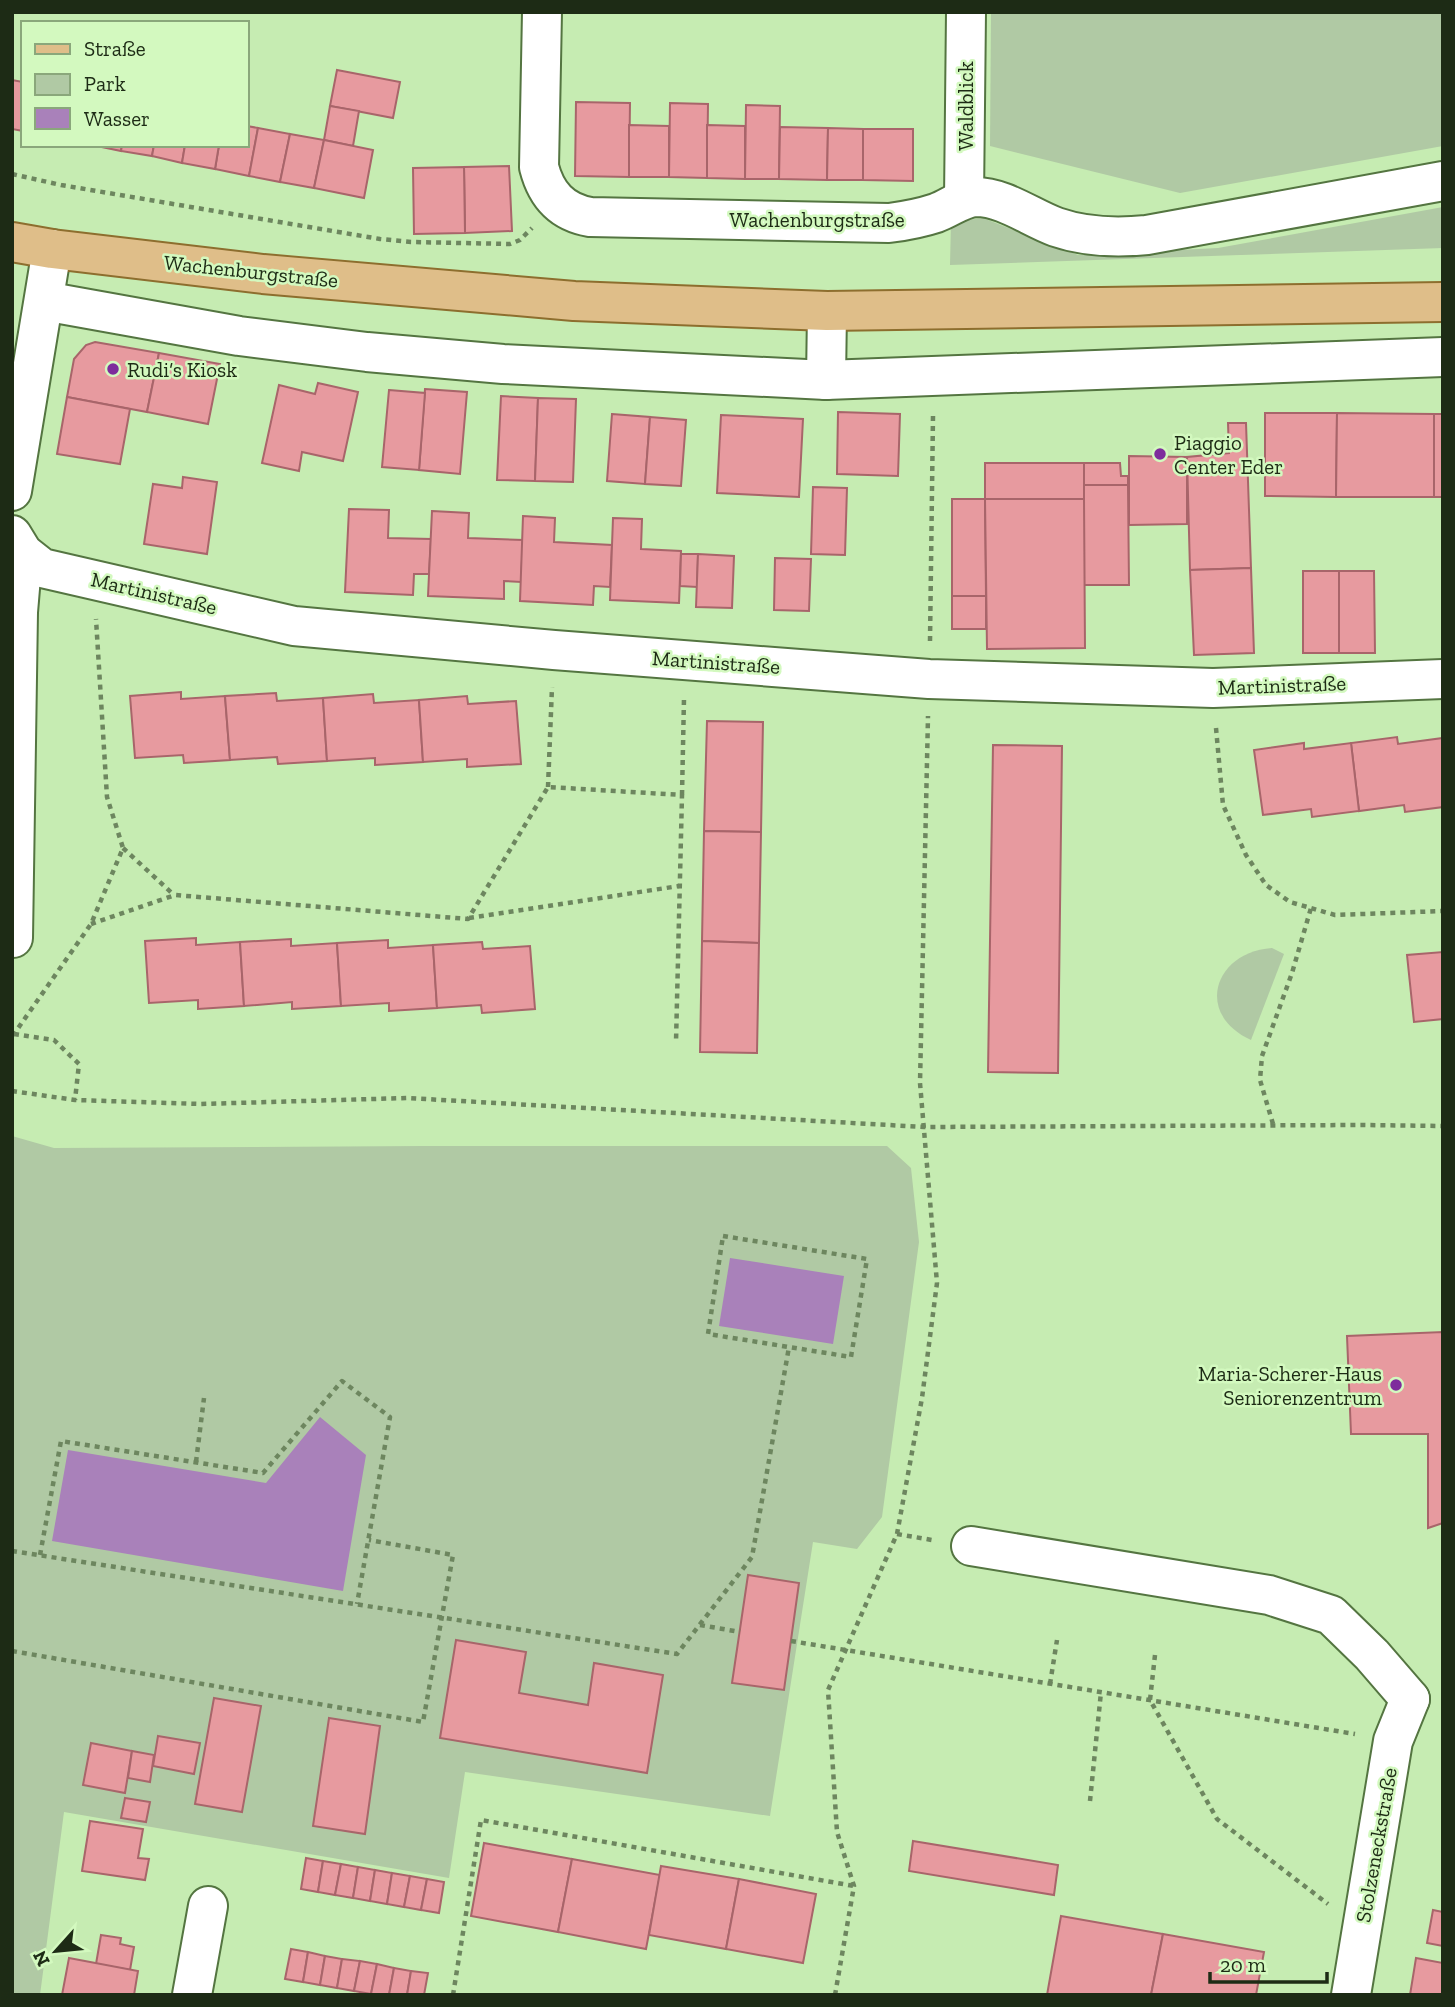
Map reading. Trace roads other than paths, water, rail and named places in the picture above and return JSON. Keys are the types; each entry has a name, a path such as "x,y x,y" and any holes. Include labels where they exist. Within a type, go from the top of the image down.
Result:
{"main road":[{"name":"Wachenburgstraße","path":"12,242 263,274 574,301 827,311 1443,302"}],"street":[{"name":"Wachenburgstraße","path":"542,12 539,167 545,187 557,202 573,213 590,217 889,223 938,212 964,199 987,198 1074,232 1123,237 1147,235 1443,181"},
{"name":"Waldblick","path":"964,199 966,12"},
{"path":"12,491 52,249"},
{"path":"44,302 239,336 367,352 503,364 826,380 1443,357"},
{"path":"826,380 827,311"},
{"path":"13,938 18,544"},
{"name":"Martinistraße","path":"18,544 42,568 293,626 554,650 929,679 1213,688 1443,679"},
{"path":"971,1546 1269,1595 1331,1615 1372,1655 1426,1696"},
{"name":"Stolzeneckstraße","path":"1351,1995 1393,1741 1426,1696"},
{"path":"192,1995 208,1906"}],"water":[{"path":"730,1258 844,1276 833,1344 719,1326"},
{"path":"320,1417 366,1455 343,1591 52,1541 68,1450 266,1483"}],"place":[{"name":"Rudi‘s Kiosk","path":"113,369"},
{"name":"Piaggio Center Eder","path":"1160,454"},
{"name":"Maria-Scherer-Haus Seniorenzentrum","path":"1396,1385"}]}
